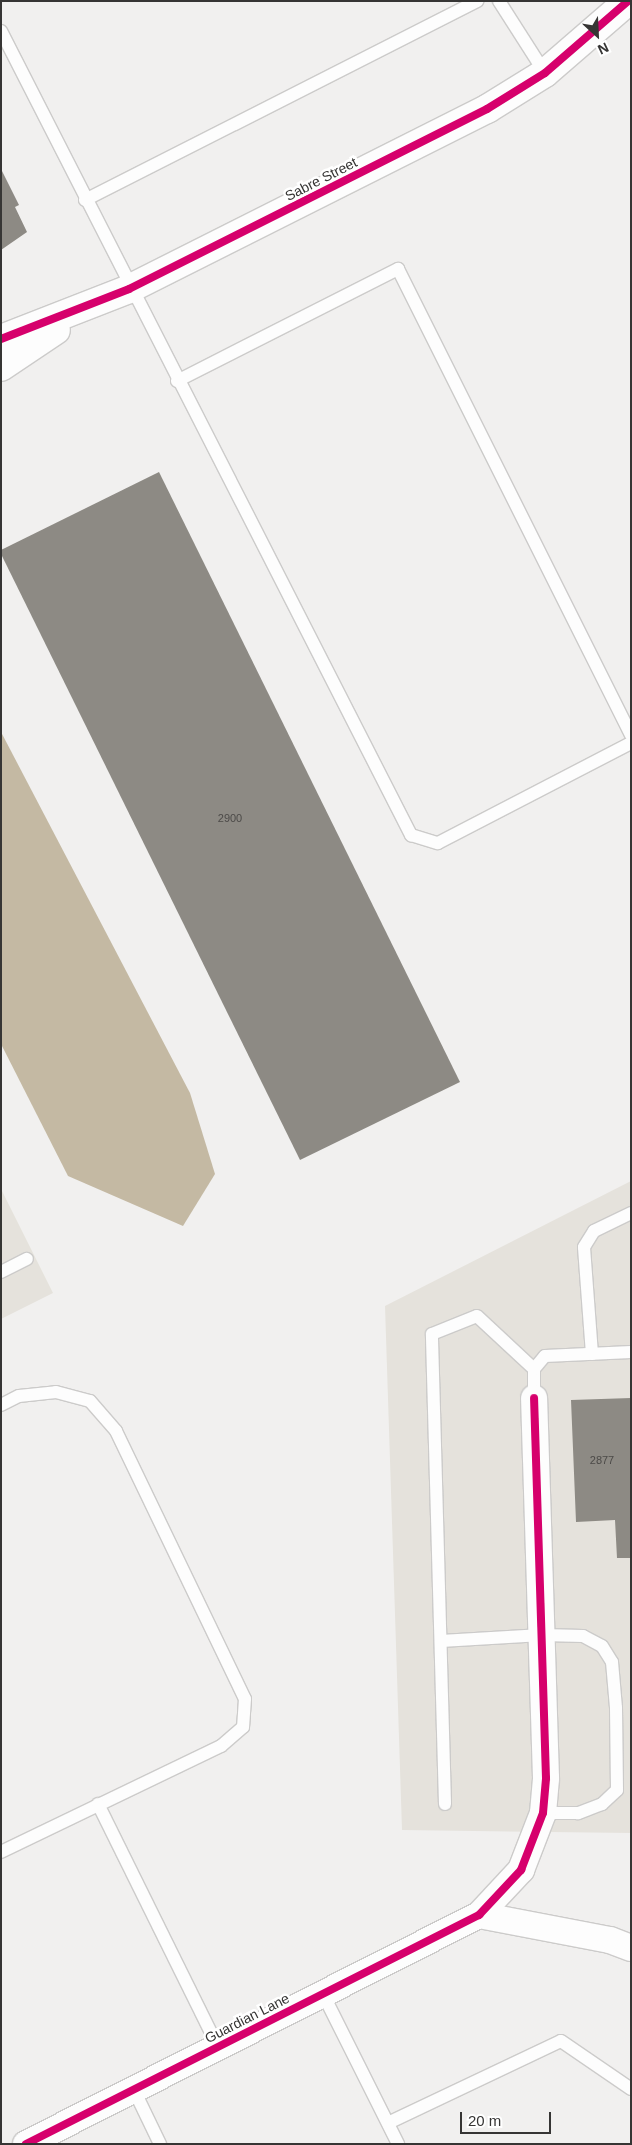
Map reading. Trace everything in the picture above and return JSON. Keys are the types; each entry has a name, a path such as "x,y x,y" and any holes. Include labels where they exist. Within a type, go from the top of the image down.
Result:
{"street":[{"name":"Sabre Street","path":"1,339 129,289 488,109 545,73 628,1"},
{"name":"Sabre Street","path":"1,367 97,303"},
{"path":"479,1915 521,1870 544,1813 542,1635 534,1398"},
{"path":"479,1915 610,1940 631,1948"},
{"name":"Guardian Lane","path":"26,2144 479,1915"}],"lane":[{"path":"85,200 477,1"},
{"path":"499,1 545,73"},
{"path":"1,31 129,289 411,836 438,843 631,743"},
{"path":"177,381 398,269 631,735"},
{"path":"592,1354 584,1247 594,1231 631,1213"},
{"path":"1,1272 27,1259"},
{"path":"445,1804 432,1334 477,1316 534,1369"},
{"path":"534,1398 534,1369 545,1356 631,1352"},
{"path":"1,1406 20,1396 56,1392 90,1401 116,1431 245,1699 243,1727 222,1746 1,1852"},
{"path":"441,1641 542,1635 583,1636 602,1646 612,1662 616,1708 617,1790 602,1804 578,1812 544,1813"},
{"path":"98,1804 218,2047"},
{"path":"323,1994 398,2144"},
{"path":"388,2123 561,2041 631,2089"},
{"path":"134,2090 160,2144"}],"shaded area":[{"path":"1,732 190,1093 215,1174 183,1226 68,1176 1,1044"},
{"path":"631,1181 631,1833 402,1830 385,1306"},
{"path":"1,1189 53,1293 1,1319"}],"building":[{"path":"1,169 19,205 15,207 27,232 1,250"},
{"path":"159,472 460,1082 300,1160 1,554 1,550"},
{"path":"631,1398 631,1558 617,1558 615,1520 576,1522 571,1400"}],"cycle path":[{"path":"1,339 129,289 487,109 545,73 628,1"},
{"path":"26,2144 479,1915 521,1870 543,1813 546,1778 534,1398"}]}
